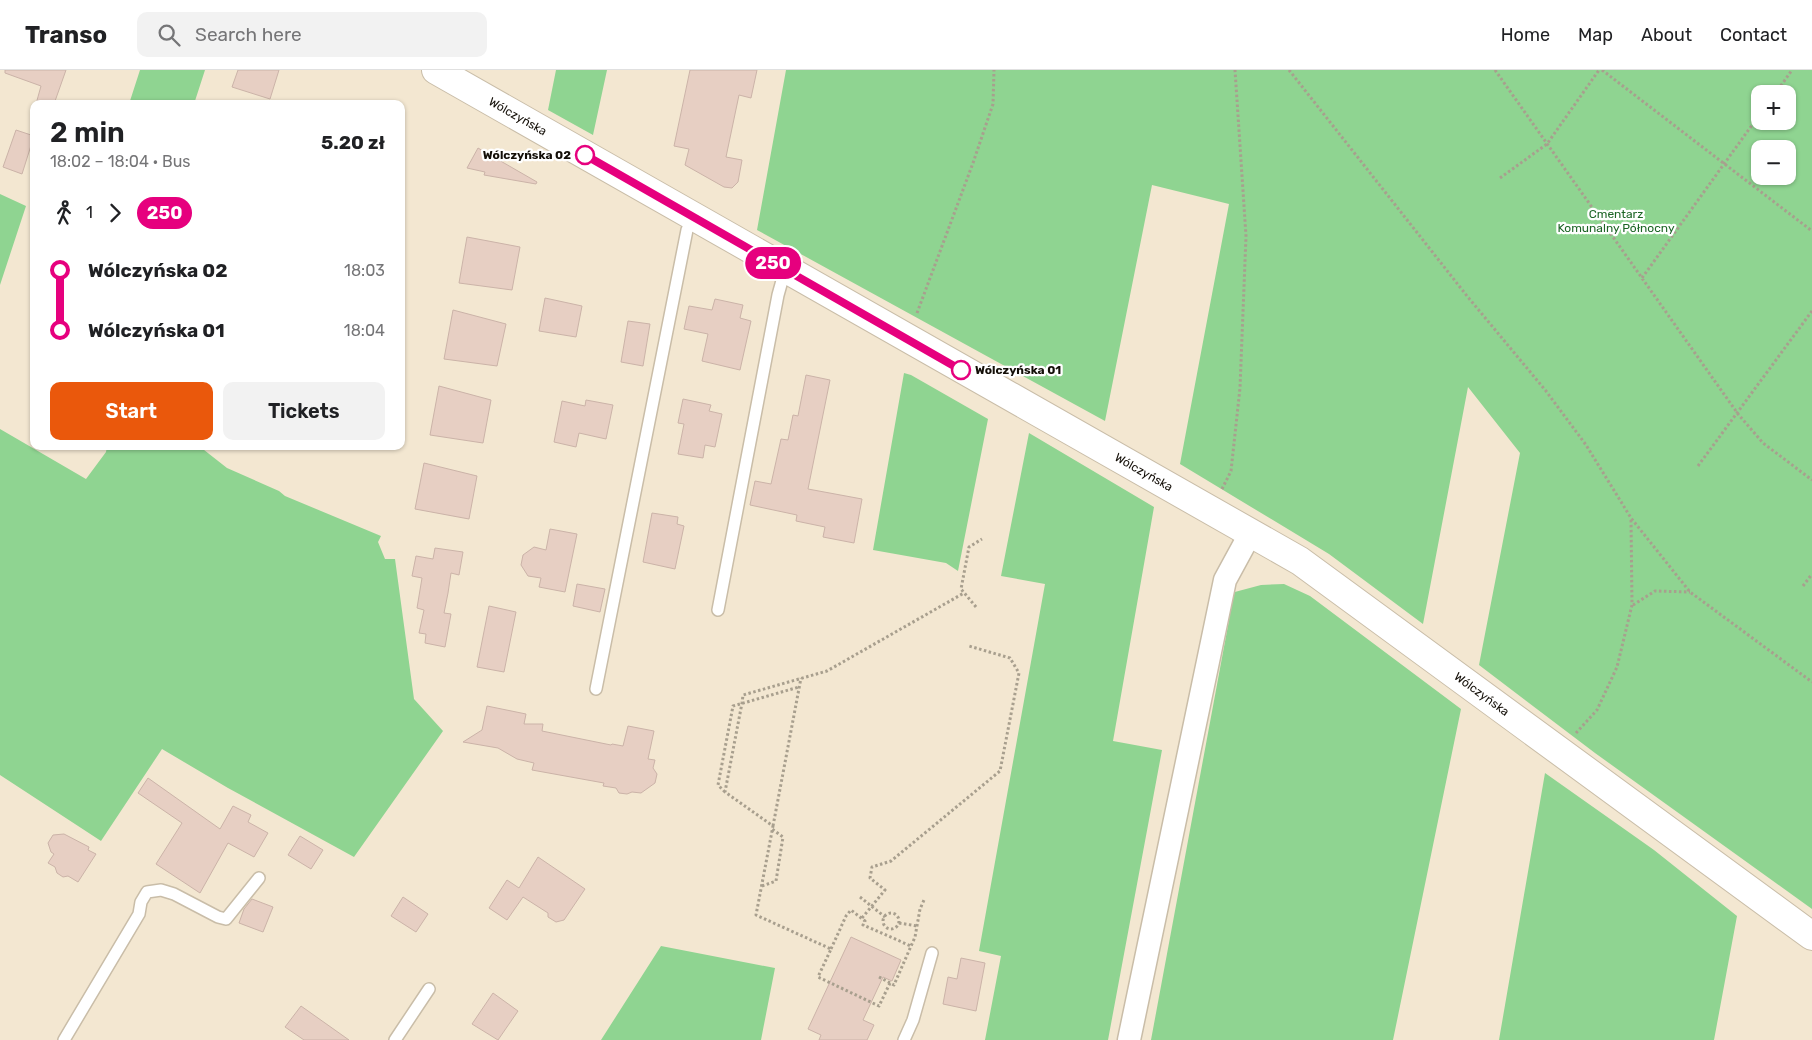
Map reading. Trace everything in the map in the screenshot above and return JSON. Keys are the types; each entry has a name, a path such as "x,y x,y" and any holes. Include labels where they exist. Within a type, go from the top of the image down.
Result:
{"street":[{"name":"Wólczyńska","path":"436,70 1300,561 1812,936"},
{"path":"1129,1040 1225,580 1250,534"}],"lane":[{"path":"596,689 687,230 693,217"},
{"path":"718,610 778,294 785,270"},
{"path":"64,1040 139,914 147,892 161,890 174,894 218,917 226,919 260,878"},
{"path":"904,1040 913,1020 932,953"},
{"path":"395,1040 429,989"}],"path":[{"path":"907,339 974,163 992,104 994,70"},
{"path":"1232,472 1240,388 1246,236 1235,70"},
{"path":"1289,70 1467,296 1546,391 1586,445 1631,518 1690,592 1812,682"},
{"path":"1495,70 1738,414 1763,443 1812,480"},
{"path":"1500,178 1547,144 1600,70 1812,231"},
{"path":"1781,85 1792,70"},
{"path":"1642,278 1751,126"},
{"path":"1698,466 1812,312"},
{"path":"1560,751 1597,710 1617,667 1632,605 1631,518"},
{"path":"976,607 961,589 969,547 982,539"},
{"path":"1803,586 1812,574"},
{"path":"1632,605 1655,591 1690,592"},
{"path":"726,792 743,695 827,671 964,593"},
{"path":"862,918 886,890 870,878 872,867 891,861 1000,771 1018,673 1010,658 969,646"},
{"path":"801,678 756,915 831,949"},
{"path":"762,886 776,881 783,838 718,785 733,706 799,687"},
{"path":"860,897 885,917"},
{"path":"879,978 894,985 911,946 924,900"},
{"path":"890,983 879,1006 818,977 846,916 851,910 865,921 863,925 911,946"},
{"path":"890,914 896,914 899,923 895,928 889,929 884,923 885,917 890,914"},
{"path":"899,923 917,926"}],"green space":[{"path":"140,70 205,70 195,100 130,100"},
{"path":"556,70 607,70 593,135 548,110"},
{"name":"Cmentarz Komunalny Północny","path":"786,70 1812,70 1812,909 1595,753 1479,665 1520,453 1468,387 1423,624 1329,554 1180,464 1229,204 1152,185 1105,421 757,230"},
{"path":"0,194 26,206 0,285"},
{"path":"904,373 911,375 988,419 958,571 946,563 873,550"},
{"path":"0,429 30,446 30,450 36,450 86,479 106,450 204,450 227,468 279,491 285,496 381,536 378,542 385,559 395,559 414,699 443,731 354,857 228,788 162,749 101,841 0,775"},
{"path":"1029,433 1154,507 1113,741 1162,750 1108,1040 985,1040 1001,956 979,951 1045,584 1001,576"},
{"path":"1284,584 1310,596 1461,709 1393,1040 1151,1040 1229,620 1231,593 1261,585"},
{"path":"1545,773 1654,850 1737,916 1714,1040 1499,1040"},
{"path":"661,946 775,968 761,1040 601,1040"}],"building":[{"path":"5,70 66,70 55,100 37,100 41,86 5,73"},
{"path":"238,70 279,70 270,99 232,87"},
{"path":"690,70 757,70 751,98 739,95 726,157 742,160 738,182 732,188 724,187 685,165 689,149 674,146"},
{"path":"16,130 30,135 30,149 22,174 3,167"},
{"path":"478,148 537,182 536,184 484,175 485,172 467,168"},
{"path":"467,237 520,247 512,290 459,283"},
{"path":"545,298 582,306 576,337 539,331"},
{"path":"715,299 743,305 740,318 751,321 740,370 702,361 708,334 684,329 689,306 712,310"},
{"path":"453,310 506,324 497,366 444,359"},
{"path":"628,321 650,324 643,366 621,362"},
{"path":"806,375 830,380 808,489 862,499 854,543 823,537 825,527 796,521 797,515 750,505 755,481 771,484 781,439 788,440 793,415 798,416"},
{"path":"439,386 491,400 483,443 430,435"},
{"path":"683,399 711,405 709,411 722,414 715,447 705,445 703,458 678,454 684,424 678,423"},
{"path":"586,400 613,405 606,439 579,433 576,447 554,442 562,401 585,406"},
{"path":"424,463 477,476 469,519 415,509"},
{"path":"652,513 678,517 677,524 684,526 675,569 643,562"},
{"path":"550,529 577,534 565,592 539,587 541,578 528,576 521,565 523,555 534,547 546,550"},
{"path":"435,548 463,552 459,575 451,573 444,613 451,614 445,647 425,643 426,634 419,633 424,610 417,608 422,578 412,576 416,556 433,559"},
{"path":"577,584 605,589 600,612 573,606"},
{"path":"489,606 516,612 504,672 477,667"},
{"path":"487,706 526,714 524,724 543,724 542,731 611,745 623,746 628,726 654,731 648,759 655,760 653,768 657,774 655,783 641,793 619,793 616,788 603,786 604,783 532,770 534,763 517,759 498,748 463,742 482,730"},
{"path":"148,778 220,829 233,806 251,815 248,822 268,833 254,857 228,843 200,893 156,864 182,823 138,793"},
{"path":"64,834 89,847 88,850 96,854 78,882 68,876 63,877 57,873 55,867 48,863 54,854 51,852 48,843 53,835"},
{"path":"300,836 323,850 311,869 288,855"},
{"path":"538,857 585,889 564,920 556,922 548,917 548,913 523,897 507,920 489,908 507,880 519,888"},
{"path":"403,897 428,914 416,932 391,916"},
{"path":"252,899 273,907 263,932 239,923 244,909"},
{"path":"851,937 901,960 892,981 883,977 863,1020 874,1025 867,1040 819,1040 821,1035 808,1029"},
{"path":"961,958 985,963 976,1011 943,1004 948,977 957,979"},
{"path":"493,993 518,1011 498,1040 472,1024"},
{"path":"301,1006 349,1040 304,1040 285,1027"}],"bus line":[{"name":"250","path":"585,155 961,370"}],"place":[{"name":"Wólczyńska 02","path":"585,155"},
{"name":"Wólczyńska 01","path":"961,370"}]}
